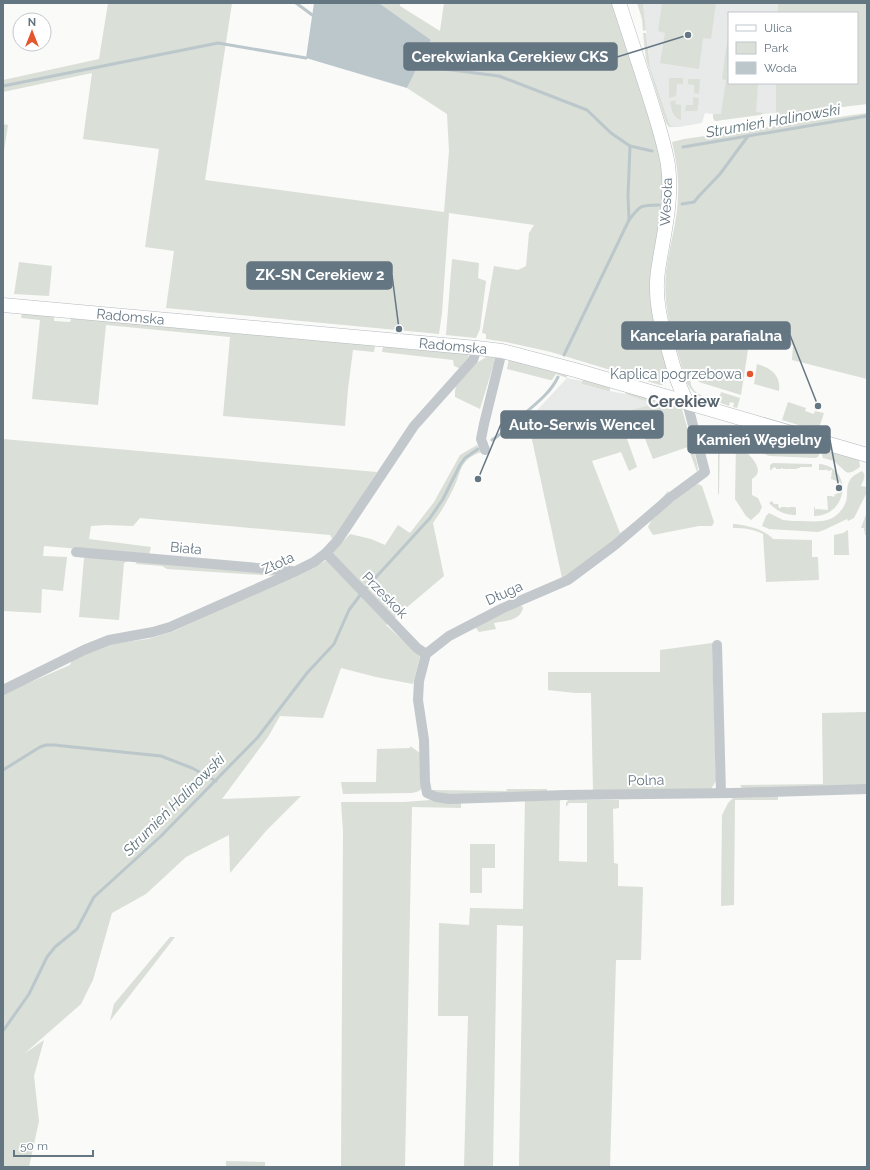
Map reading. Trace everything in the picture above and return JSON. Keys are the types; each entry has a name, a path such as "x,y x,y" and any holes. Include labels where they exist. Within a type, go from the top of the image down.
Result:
{"street":[{"name":"Wesoła","path":"619,3 662,138 668,166 668,209 658,272 657,296 659,317 677,381 680,391 687,402"},
{"name":"Radomska","path":"3,305 502,351 575,370 867,455"},
{"name":"Złota","path":"3,690 84,650 109,640 153,632 170,626 314,562 326,553 343,534 414,426 473,360 477,348"},
{"path":"485,450 481,439 502,351"},
{"name":"Długa","path":"426,654 456,632 503,608 568,580 615,545 671,497 705,472 687,402"},
{"name":"Biała","path":"76,552 294,572"},
{"name":"Przeskok","path":"326,553 417,648 426,654"},
{"path":"717,645 721,793"},
{"name":"Polna","path":"426,654 419,681 418,700 424,740 425,782 427,793 436,797 449,799 565,795 867,789"}],"shaded area":[{"path":"643,3 778,3 778,12 728,12 728,84 776,84 776,113 715,121 713,114 705,113 702,123 679,127 670,126 650,67"},
{"path":"567,378 582,381 582,384 625,394 656,404 531,435 527,421"}],"green space":[{"path":"108,3 232,3 205,180 444,212 449,151 447,114 407,88 431,40 379,3 400,3 400,6 440,31 444,3 613,3 656,136 663,173 662,202 651,284 652,315 670,375 666,376 665,382 660,385 551,352 486,339 486,334 482,333 494,266 518,270 526,266 529,233 534,225 449,213 442,313 439,334 166,308 174,251 145,247 159,149 83,139 92,73 3,92 3,80 99,59"},
{"path":"637,3 643,3 646,30 643,31 642,19"},
{"path":"662,3 716,3 711,39 703,38 699,69 660,63 665,33 658,31"},
{"path":"778,3 867,3 867,104 777,115 776,84 858,84 858,12 778,12"},
{"path":"643,33 646,33 650,67 670,126 679,127 669,127 666,123 646,59"},
{"path":"728,35 728,84 758,84 756,112 764,113 760,115 715,121 713,114 721,114 726,80 722,79"},
{"path":"669,78 683,78 683,84 677,84 676,96 669,98"},
{"path":"688,79 700,79 699,94 694,93 694,85 688,84"},
{"path":"693,97 699,99 697,111 685,111 686,105 693,105"},
{"path":"676,100 675,104 681,105 681,120 674,115 671,108 670,102"},
{"path":"867,113 867,379 792,360 793,345 760,340 760,344 749,343 741,395 699,382 695,377 693,369 691,382 694,390 702,396 714,400 713,402 697,395 688,386 673,336 666,305 665,284 667,262 678,204 677,168 672,142 684,139"},
{"path":"3,124 8,125 3,157"},
{"path":"452,259 479,263 478,278 486,281 480,329 476,338 446,335"},
{"path":"19,262 52,266 49,296 14,294"},
{"path":"22,313 54,316 54,321 70,322 72,317 372,343 375,346 374,352 353,350 345,426 223,416 230,337 106,325 98,405 32,399 40,320 21,318"},
{"path":"386,345 466,352 469,357 461,369 454,366 453,360 382,352 383,347"},
{"path":"488,356 495,357 480,409 455,397 455,391 456,386 478,362"},
{"path":"509,358 566,372 567,378 556,374 552,380 550,380 507,369"},
{"path":"757,364 771,370 777,376 779,391 754,384"},
{"path":"585,379 610,386 610,391 582,384 582,381"},
{"path":"627,392 682,409 698,470 697,472 688,447 653,459 642,431 626,436 637,467 629,471 621,452 592,461 620,533 644,514 587,563 562,578 531,435 655,404 625,394"},
{"path":"721,392 740,398 737,408 733,407 734,403 730,402 729,406 718,402"},
{"path":"788,402 806,408 805,411 814,414 815,411 824,413 818,431 782,420"},
{"path":"756,429 817,446 815,451 820,452 818,457 766,455 756,447 747,432"},
{"path":"718,432 720,433 718,495"},
{"path":"3,439 377,472 333,540 330,535 140,518 133,526 91,526 89,539 151,547 149,555 44,546 43,556 67,557 63,591 42,589 41,613 3,611"},
{"path":"736,444 750,455 757,466 758,471 757,475 752,479 752,495 758,498 762,507 759,513 751,520 746,516 735,499"},
{"path":"477,445 481,452 475,454 467,460 461,469 448,500 433,523 444,576 386,625 420,656 413,684 341,668 323,718 280,716 268,737 222,799 301,796 266,831 230,873 229,835 186,857 146,894 112,913 93,980 81,1004 24,1054 44,1040 34,1076 39,1121 29,1167 3,1167 3,694 70,665 73,658 108,644 148,639 174,631 311,568 325,561 350,534 371,539 385,545 398,525 410,533 434,502 460,455"},
{"path":"819,446 859,459 860,467 851,472 846,472 834,461 823,458 822,455 824,450 818,449"},
{"path":"773,463 812,464 812,467 776,469 774,467 770,470 770,465"},
{"path":"819,464 830,467 838,473 842,482 842,491 840,500 834,508 825,514 814,516 814,507 815,510 828,510 827,496 833,497 841,491 839,490 839,485 841,484 840,482 831,479 832,470 819,470"},
{"path":"862,471 864,480 861,486 867,487 867,492 854,518 848,521 847,519 818,532 769,529 762,526 766,516 769,513 788,521 821,521 832,518 837,515 845,504 850,480"},
{"path":"698,484 702,486 714,522 712,526 699,526 653,535 648,527 653,517"},
{"path":"668,491 669,493 652,508 663,497"},
{"path":"772,501 774,504 778,504 779,508 795,507 796,515 784,513 778,510 769,503"},
{"path":"867,512 867,535 865,535 864,528 861,528"},
{"path":"733,524 754,528 773,539 812,540 812,557 818,557 819,580 766,582 763,534 749,529 733,528"},
{"path":"848,530 849,555 834,555 834,535"},
{"path":"87,557 128,561 124,563 119,620 79,617 84,558"},
{"path":"137,561 281,574 277,576 167,569 162,566 136,564"},
{"path":"518,605 522,606 523,608 519,616 512,620 494,623 496,629 479,632 476,628 470,632 490,618"},
{"path":"712,643 716,781 711,789 593,791 591,693 548,690 548,672 660,672 660,650"},
{"path":"867,712 867,785 743,789 740,785 823,784 822,713"},
{"path":"410,746 420,753 423,782 419,791 412,793 343,794 341,782 376,782 377,749 410,748"},
{"path":"507,789 547,789 547,792 445,796 432,790 506,791"},
{"path":"735,796 778,796 778,800 735,800 734,905 721,906 722,815 728,803"},
{"path":"560,798 559,861 587,862 587,803 569,803 566,807 568,800 619,800 619,808 613,809 614,863 618,864 618,886 643,887 641,960 616,960 610,1167 519,1167 523,926 497,925 493,1167 464,1167 468,1016 438,1016 439,923 469,925 470,908 523,909 525,799"},
{"path":"431,800 461,802 461,808 412,807 405,1167 341,1167 343,832 341,802 404,802"},
{"path":"470,844 495,844 495,868 482,868 482,893 470,893"},
{"path":"170,937 175,937 110,1021 114,1004"},
{"path":"226,1161 265,1162 265,1167 226,1167"}],"water":[{"path":"314,3 379,3 431,40 407,88 306,58"}],"waterway":[{"path":"296,3 315,17"},
{"path":"3,86 218,43 306,58"},
{"path":"417,63 428,67 499,76 587,110 611,133 630,146 652,151"},
{"name":"Strumień Halinowski","path":"683,147 867,116"},
{"path":"682,204 694,202 720,174 748,136"},
{"name":"Strumień Halinowski","path":"564,355 629,220 628,196 630,146"},
{"path":"629,220 641,207 648,205 659,205"},
{"name":"Strumień Halinowski","path":"492,440 543,397 552,388 558,377"},
{"name":"Strumień Halinowski","path":"367,587 430,518 443,499 460,465 465,458 478,449"},
{"name":"Strumień Halinowski","path":"3,1031 29,994 47,957 55,947 77,929 94,897 161,836 258,737 307,673 334,644 349,610 361,594"},
{"path":"3,770 40,747 54,745 161,756 192,768 216,781"}],"place":[{"name":"Cerekwianka Cerekiew CKS","path":"688,35"},
{"name":"ZK-SN Cerekiew 2","path":"399,329"},
{"name":"Kaplica pogrzebowa","path":"750,374"},
{"name":"Kancelaria parafialna","path":"818,406"},
{"name":"Auto-Serwis Wencel","path":"478,479"},
{"name":"Kamień Węgielny","path":"839,488"}],"district":[{"name":"Cerekiew","path":"684,401"}]}
